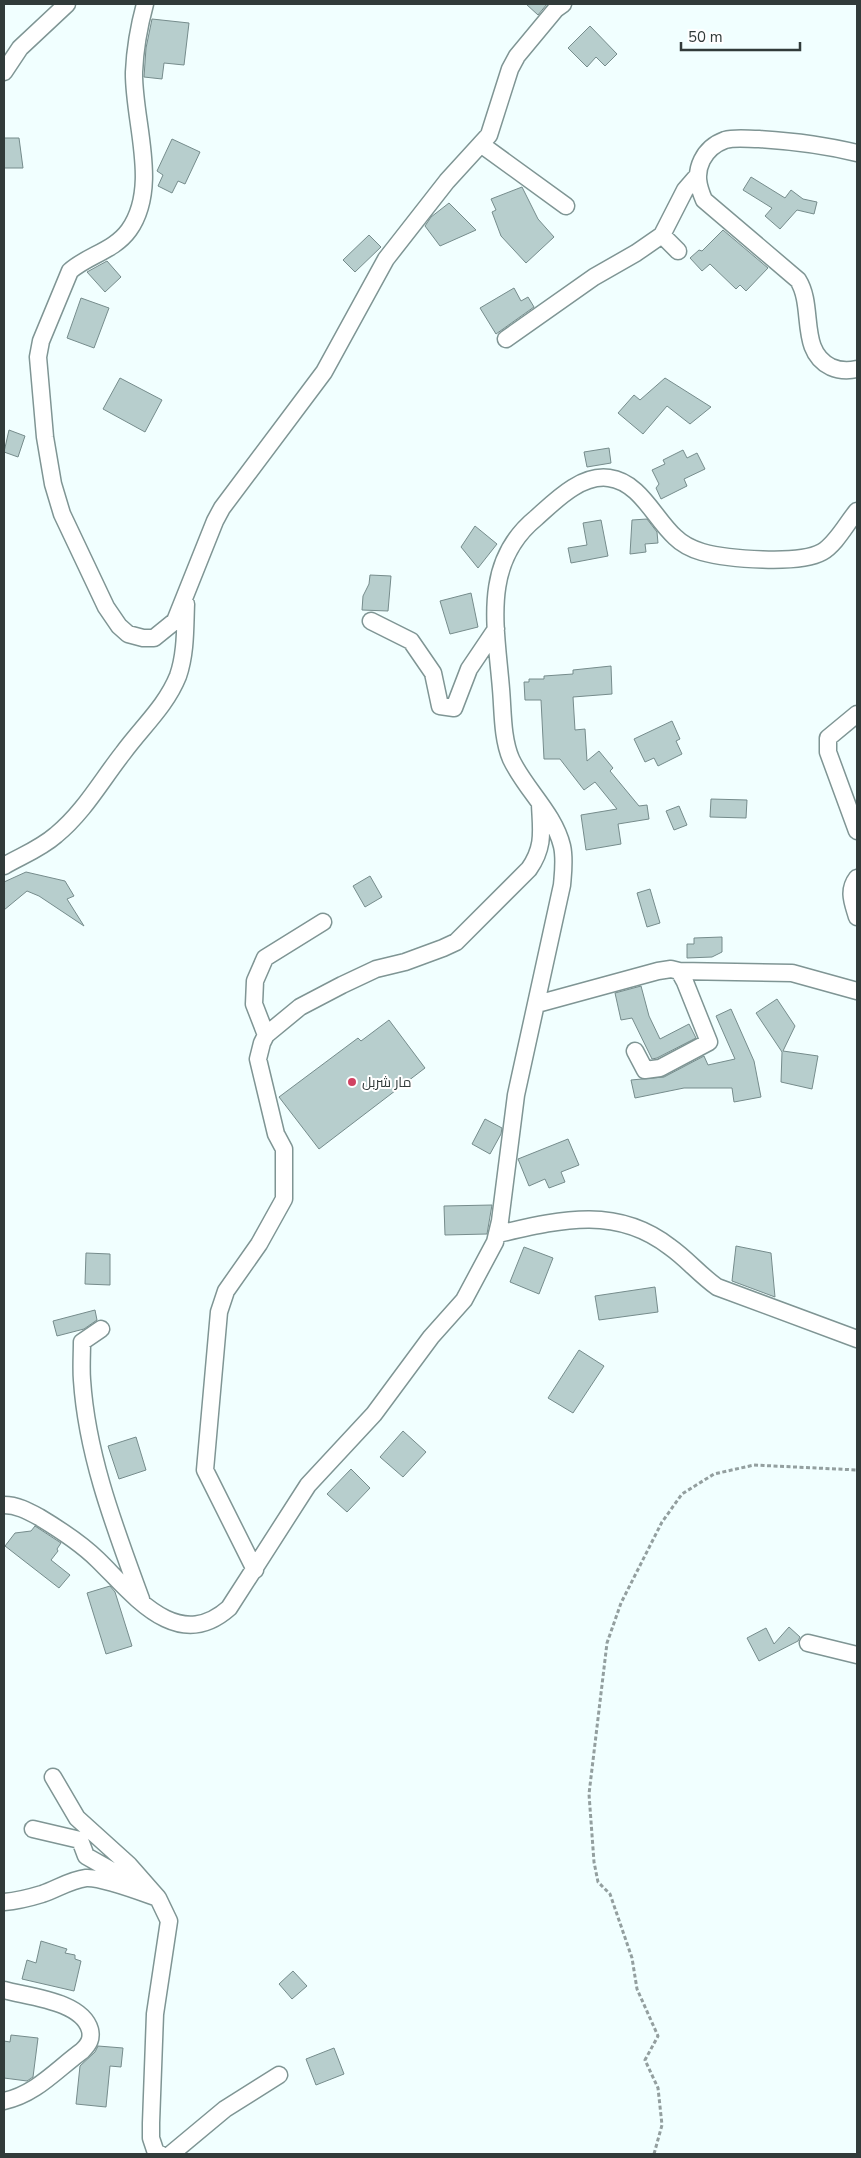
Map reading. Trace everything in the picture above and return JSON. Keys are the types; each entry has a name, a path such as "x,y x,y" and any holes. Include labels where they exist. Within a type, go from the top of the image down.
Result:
{"street":[{"path":"4,72 20,48 67,4"},
{"path":"145,4 134,72 143,174 141,203 137,216 122,238 111,247 79,263 70,271 41,340 38,357 45,437 53,484 62,514 106,607 119,626 128,634 143,638 154,638 175,621 222,508 324,372 386,259 446,181 482,145 489,135 510,69 517,56 556,9 563,4"},
{"path":"857,153 829,146 737,138 725,140 713,146 703,158 698,175 698,186 704,200 802,285 811,344 820,360 837,370 857,369"},
{"path":"482,145 566,206"},
{"path":"506,340 594,277 636,253 662,235 686,190 698,175"},
{"path":"662,235 678,251"},
{"path":"4,1505 24,1509 70,1538 96,1558 143,1603 166,1620 192,1626 209,1622 220,1617 229,1608 312,1480 374,1414 432,1337 464,1300 498,1234 516,1095 537,1004 564,869 562,847 555,827 518,771 508,747 496,629 495,598 502,563 511,544 533,520 564,494 594,479 609,478 623,482 635,489 664,525 683,544 702,552 754,559 790,560 810,558 829,546 857,511"},
{"path":"4,866 55,837 75,819 124,751 150,722 178,675 182,658 186,597"},
{"path":"370,621 411,641 433,673 440,706 454,708 469,668 496,629"},
{"path":"857,714 828,738 828,752 857,831"},
{"path":"254,1570 205,1470 219,1312 226,1291 259,1244 284,1199 284,1149 276,1134 258,1059 262,1042 266,1035 300,1007 376,969 405,962 443,948 466,933 529,870 536,859 542,840 540,804"},
{"path":"857,878 852,885 851,898 857,917"},
{"path":"266,1035 254,1004 255,981 265,958 323,922"},
{"path":"537,1004 671,969 679,972 792,973 857,991"},
{"path":"635,1051 645,1070 660,1068 709,1042 686,982 679,972"},
{"path":"498,1234 568,1219 599,1219 622,1224 648,1234 670,1247 700,1275 717,1287 857,1339"},
{"path":"101,1329 82,1342 82,1380 90,1439 101,1484 143,1603"},
{"path":"808,1643 857,1655"},
{"path":"53,1776 77,1818 129,1865 158,1898 169,1921 155,2014 150,2123 151,2138 156,2153 160,2154"},
{"path":"33,1829 80,1840 86,1856 117,1872 158,1898"},
{"path":"4,1902 17,1901 87,1878 101,1880 158,1898"},
{"path":"4,1990 69,2007 86,2022 91,2037 82,2051 34,2090 18,2098 4,2101"},
{"path":"171,2154 230,2105 278,2075"}],"path":[{"path":"654,2154 662,2125 658,2088 645,2060 658,2036 637,1988 632,1958 610,1894 598,1882 594,1862 590,1794 607,1643 625,1595 662,1522 682,1494 714,1474 754,1465 857,1470"}],"building":[{"path":"526,4 547,4 538,15"},
{"path":"152,19 189,23 184,65 164,63 162,79 144,77 146,48"},
{"path":"590,26 617,54 605,66 596,57 587,67 568,48"},
{"path":"4,138 19,138 23,168 4,168"},
{"path":"172,139 200,152 185,184 178,181 172,193 158,186 163,175 157,171"},
{"path":"751,177 785,198 791,190 803,199 817,202 814,214 797,210 780,229 765,216 772,208 743,190"},
{"path":"522,187 538,219 554,237 526,263 501,236 492,212 496,210 491,199"},
{"path":"449,203 476,230 440,246 425,226 431,217"},
{"path":"723,230 768,268 746,291 740,285 736,289 710,264 702,271 690,258 699,250 702,251"},
{"path":"369,235 381,247 355,272 343,260"},
{"path":"107,261 121,277 105,292 87,272"},
{"path":"514,288 521,301 528,297 534,307 496,334 480,308"},
{"path":"81,298 109,308 94,348 67,338"},
{"path":"120,378 162,400 145,432 103,409"},
{"path":"665,378 711,407 690,424 667,406 643,434 618,413 634,395 640,400"},
{"path":"9,430 25,436 18,457 4,452"},
{"path":"609,448 611,463 587,467 584,452"},
{"path":"683,450 687,458 697,453 705,469 684,479 687,486 661,499 656,488 659,484 652,470 665,464 663,460"},
{"path":"647,519 657,532 658,543 645,544 646,552 630,554 632,520"},
{"path":"601,520 608,556 571,563 568,548 587,545 583,523"},
{"path":"475,526 497,544 478,568 461,547"},
{"path":"370,575 391,576 388,611 362,610 363,596 369,584"},
{"path":"471,593 478,627 450,634 440,601"},
{"path":"611,666 612,694 573,697 575,730 585,729 587,761 599,751 613,768 610,771 639,806 647,805 649,819 618,824 621,844 586,850 581,815 617,809 595,782 584,790 560,759 544,759 541,700 525,700 524,682 529,682 529,679 544,679 544,676 573,674 573,670"},
{"path":"672,721 680,739 676,741 682,754 658,766 654,758 645,762 634,739"},
{"path":"711,799 747,800 746,818 710,817"},
{"path":"679,806 687,825 674,830 666,811"},
{"path":"26,872 65,881 74,896 67,899 84,926 39,896 27,891 4,910 4,882"},
{"path":"370,876 382,897 365,907 353,886"},
{"path":"650,889 660,923 647,927 637,893"},
{"path":"722,937 722,952 712,957 687,958 687,944 694,944 694,938"},
{"path":"641,986 649,1016 660,1039 689,1024 696,1038 652,1059 632,1018 621,1020 615,993"},
{"path":"777,999 795,1026 783,1051 818,1056 812,1089 781,1082 782,1052 756,1013"},
{"path":"731,1009 754,1061 761,1097 734,1102 732,1088 684,1088 635,1098 631,1080 664,1077 704,1056 708,1065 735,1059 716,1016"},
{"name":"مار شربل","path":"389,1020 425,1068 319,1149 279,1097 358,1038 361,1041"},
{"path":"485,1119 502,1128 501,1134 490,1154 472,1144"},
{"path":"568,1139 579,1165 561,1172 565,1182 549,1188 545,1179 529,1186 518,1159"},
{"path":"492,1205 487,1234 445,1235 444,1206"},
{"path":"736,1246 771,1253 775,1297 732,1281"},
{"path":"524,1247 553,1258 539,1294 510,1282"},
{"path":"86,1253 110,1254 110,1285 85,1284"},
{"path":"655,1287 658,1312 599,1320 595,1296"},
{"path":"95,1310 97,1320 84,1329 57,1336 53,1321"},
{"path":"579,1350 604,1366 573,1413 548,1398"},
{"path":"403,1431 426,1452 403,1477 380,1457"},
{"path":"136,1437 146,1470 119,1479 108,1446"},
{"path":"351,1469 370,1488 347,1512 327,1494"},
{"path":"35,1526 61,1543 51,1560 70,1575 59,1588 5,1546 15,1533 31,1531"},
{"path":"110,1586 115,1592 132,1646 106,1654 87,1593"},
{"path":"789,1627 800,1637 798,1641 759,1661 747,1638 766,1628 774,1644"},
{"path":"41,1941 67,1949 65,1953 75,1955 75,1959 81,1961 74,1991 22,1979 27,1960 36,1963"},
{"path":"293,1971 307,1986 292,1999 279,1984"},
{"path":"11,2035 38,2038 33,2077 27,2081 4,2078 4,2041 10,2042"},
{"path":"98,2046 123,2048 121,2067 110,2066 106,2107 76,2104 80,2066 95,2052"},
{"path":"334,2048 344,2074 316,2085 306,2059"}],"place":[{"name":"مار شربل","path":"352,1082"}]}
